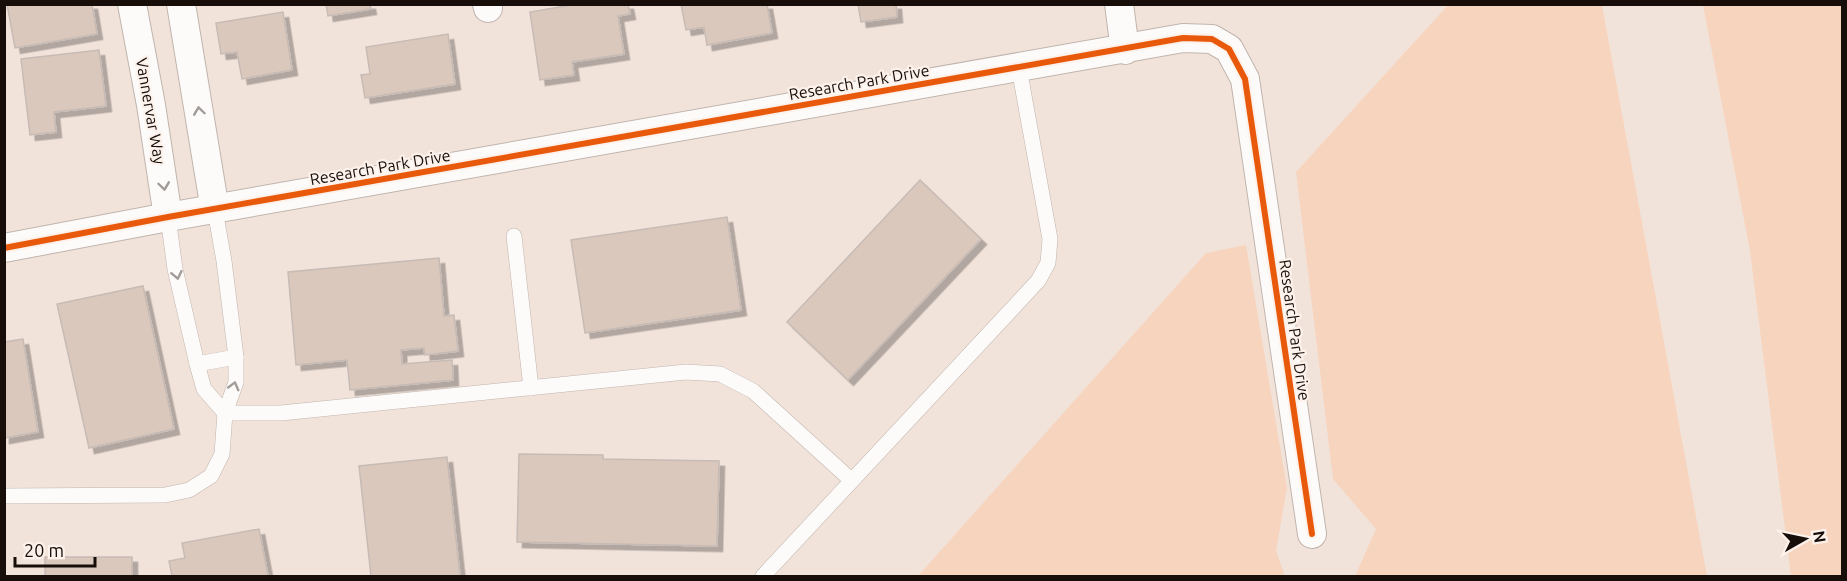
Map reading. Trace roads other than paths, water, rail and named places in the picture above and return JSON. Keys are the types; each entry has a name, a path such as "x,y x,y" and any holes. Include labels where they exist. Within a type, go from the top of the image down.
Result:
{"street":[{"name":"Vannervar Way","path":"132,4 151,105 168,217"},
{"path":"181,4 215,210"},
{"path":"1119,4 1125,50"},
{"name":"Research Park Drive","path":"4,248 1184,38 1212,39 1229,49 1245,78 1312,534"}],"lane":[{"path":"763,576 1038,281 1048,263 1050,239 1019,68"},
{"path":"4,496 165,495 189,490 211,476 222,454 225,413 236,382 236,357 215,210"},
{"path":"168,217 175,269 204,389 225,413 281,413 686,372 720,374 753,392 851,480"},
{"path":"514,236 531,388"},
{"path":"197,364 236,357"}]}
